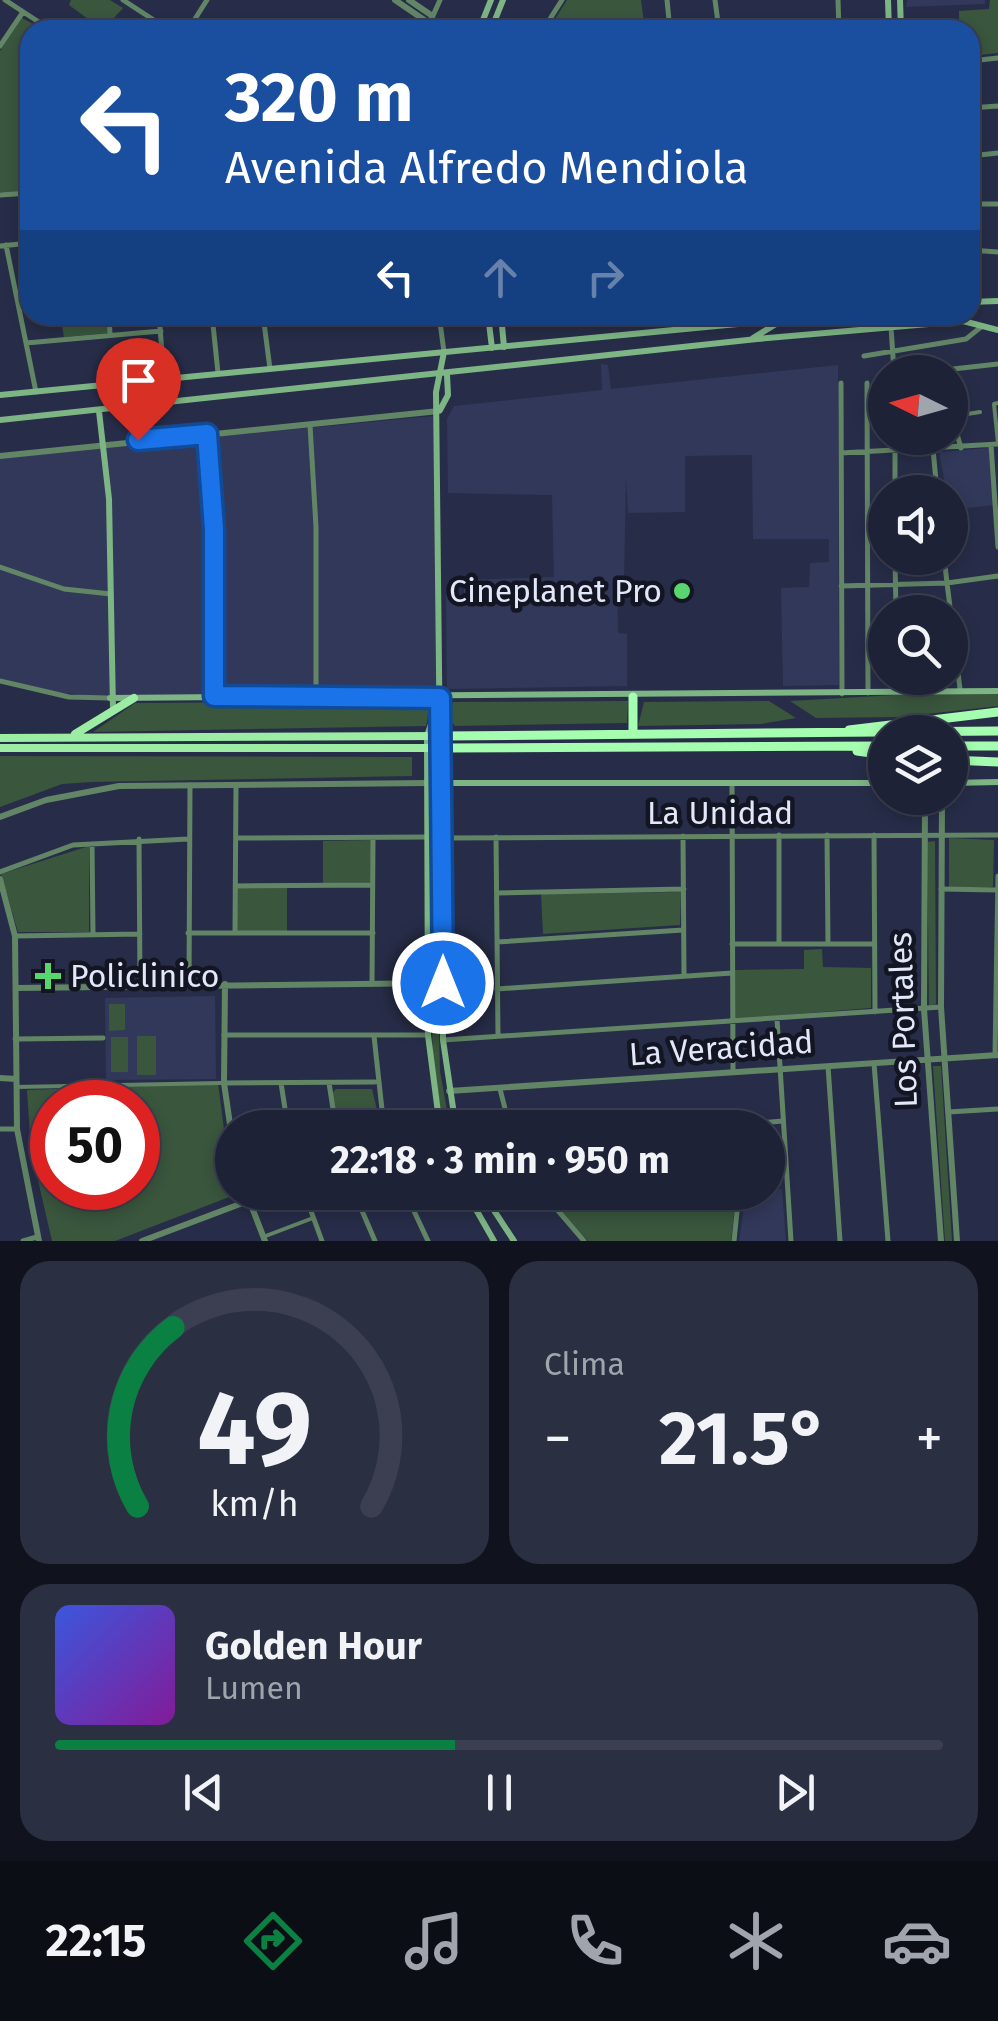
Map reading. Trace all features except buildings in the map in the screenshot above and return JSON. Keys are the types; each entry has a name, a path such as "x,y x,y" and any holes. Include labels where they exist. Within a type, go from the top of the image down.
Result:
{"highway":[{"path":"633,697 633,733"},
{"path":"66,738 134,698"},
{"path":"842,732 861,726 998,712"},
{"path":"0,738 998,731"},
{"path":"0,748 868,746"},
{"path":"968,746 998,746"},
{"path":"835,747 868,752"},
{"path":"968,761 998,762"}],"main road":[{"path":"489,325 492,348"},
{"path":"501,325 504,347"},
{"path":"0,395 757,325"},
{"path":"752,339 775,325"},
{"path":"0,420 436,378 752,339 913,325"},
{"path":"973,325 998,330"},
{"path":"444,352 436,378 443,1040 452,1110"},
{"path":"439,411 448,395 446,375"},
{"path":"99,411 104,444 113,709"},
{"path":"968,689 998,691"},
{"path":"110,698 868,693"},
{"path":"438,1110 428,1035 427,736 440,698"},
{"path":"968,782 998,782"},
{"path":"427,783 868,783"},
{"path":"476,1210 494,1241"},
{"path":"494,1210 514,1241"}],"street":[{"path":"4,0 36,20"},
{"path":"122,0 153,20"},
{"path":"394,0 424,20"},
{"path":"410,0 432,18 440,0"},
{"path":"0,46 23,12"},
{"path":"3,246 20,318"},
{"path":"22,325 36,392"},
{"path":"109,325 110,334"},
{"path":"160,325 164,378"},
{"path":"213,325 218,373"},
{"path":"265,325 270,370"},
{"path":"440,325 444,352"},
{"path":"891,328 894,352"},
{"path":"864,356 966,339 981,328"},
{"path":"26,343 161,332"},
{"path":"968,367 998,364"},
{"path":"841,453 868,452 867,382"},
{"path":"841,383 842,694"},
{"path":"998,404 994,404 998,547"},
{"path":"0,456 439,411"},
{"path":"968,412 980,412"},
{"path":"310,425 316,527 316,696"},
{"path":"207,434 214,529 214,696"},
{"path":"968,447 996,444"},
{"path":"868,455 868,595"},
{"path":"0,567 54,586 111,594"},
{"path":"896,575 896,595"},
{"path":"946,575 948,595"},
{"path":"841,586 947,584 998,576"},
{"path":"0,681 69,697 110,698"},
{"path":"0,817 85,790 427,783"},
{"path":"732,783 732,1072"},
{"path":"188,985 190,785"},
{"path":"235,934 236,786"},
{"name":"Los Portales","path":"924,815 924,1008 941,1241"},
{"name":"Los Portales","path":"942,815 940,1008 957,1241"},
{"path":"874,834 875,1012"},
{"path":"778,835 778,944"},
{"path":"827,835 828,944"},
{"name":"La Unidad","path":"442,838 998,835"},
{"path":"236,838 428,836"},
{"path":"684,836 684,976"},
{"path":"372,984 373,838"},
{"path":"496,838 498,1036"},
{"path":"139,839 140,987"},
{"path":"0,872 74,845 188,839"},
{"path":"92,844 93,935"},
{"path":"996,1055 998,876"},
{"path":"0,880 16,936 17,1129 38,1239 22,1241"},
{"path":"235,886 373,885"},
{"path":"496,893 684,889"},
{"path":"941,889 998,890"},
{"path":"497,942 683,930"},
{"path":"188,933 373,933"},
{"path":"16,936 140,934"},
{"path":"732,944 874,944"},
{"path":"497,988 732,974"},
{"path":"16,988 443,983"},
{"path":"224,984 224,1084 228,1110"},
{"path":"443,1040 940,1008"},
{"path":"777,1018 782,1110"},
{"path":"224,1034 428,1035"},
{"path":"374,1035 381,1110"},
{"path":"15,1039 104,1038"},
{"name":"La Veracidad","path":"448,1092 996,1055"},
{"path":"874,1063 888,1241"},
{"path":"828,1066 840,1241"},
{"path":"0,1078 16,1083 376,1082"},
{"path":"329,1082 333,1110"},
{"path":"280,1083 285,1110"},
{"path":"500,1089 505,1110"},
{"path":"948,1112 998,1108"},
{"path":"0,1129 17,1129"},
{"path":"785,1151 791,1241"},
{"path":"142,1241 216,1210"},
{"path":"252,1210 264,1239 313,1218"},
{"path":"310,1210 322,1241"},
{"path":"362,1210 375,1241"},
{"path":"413,1210 428,1241"},
{"path":"557,1210 584,1241"},
{"path":"734,1241 737,1210"}],"shaded area":[{"path":"907,0 985,0 985,4 906,7"},
{"path":"601,364 608,365 611,389 838,365 839,685 783,686 781,588 809,587 810,563 829,562 829,539 753,539 752,455 685,456 685,512 628,513 626,477 624,578 617,579 618,633 627,634 627,686 447,689 446,594 464,594 464,580 554,577 552,495 448,493 447,419 454,406 602,390"},
{"path":"434,416 437,695 84,695 44,691 0,678 0,457"},
{"path":"989,448 994,505 968,508 968,475 943,475 940,455 968,455 968,450"},
{"path":"215,996 216,1079 106,1080 105,998"},
{"path":"744,1210 784,1210 786,1241 739,1241"}],"green space":[{"path":"71,0 110,0 123,8 112,20 89,20 69,5"},
{"path":"567,0 641,0 644,20 554,20"},
{"path":"990,0 998,0 998,53 980,55 980,20 959,20 959,11 989,9"},
{"path":"20,21 20,192 0,192 0,51"},
{"path":"62,325 107,325 108,333 64,337"},
{"path":"998,694 998,706 868,717 816,718 790,701"},
{"path":"431,701 426,726 93,732 135,703"},
{"path":"628,701 627,723 455,726 446,714 453,702"},
{"path":"769,701 796,718 761,724 638,726 644,702"},
{"path":"0,756 412,757 412,776 62,784 0,807"},
{"path":"431,793 437,793 437,976 431,976"},
{"path":"949,838 994,840 993,887 949,887"},
{"path":"371,840 371,883 323,884 323,841"},
{"path":"935,841 936,1004 929,1007 927,842"},
{"path":"89,846 89,932 18,932 1,874"},
{"path":"237,888 287,888 287,931 237,932"},
{"path":"681,892 680,925 543,934 541,894"},
{"path":"822,949 823,967 871,968 871,1008 735,1019 735,970 804,969 804,950"},
{"path":"431,995 438,995 440,1071 447,1110 440,1110 433,1063"},
{"path":"109,1004 125,1004 125,1030 109,1031"},
{"path":"137,1036 156,1036 156,1075 137,1075"},
{"path":"111,1037 128,1037 128,1072 111,1072"},
{"path":"933,1066 941,1066 952,1241 945,1241"},
{"path":"218,1083 221,1110 215,1110 215,1202 115,1241 52,1241 45,1210 160,1210 160,1085"},
{"path":"336,1089 372,1089 377,1110 334,1110 331,1094"},
{"path":"27,1090 30,1090 30,1135"},
{"path":"560,1210 734,1210 731,1241 588,1241"}],"place":[{"name":"Cineplanet Pro","path":"682,591"},
{"name":"Policlinico","path":"48,976"}],"route":[{"path":"138,440 207,434 214,529 214,696 440,698 443,983"}]}
